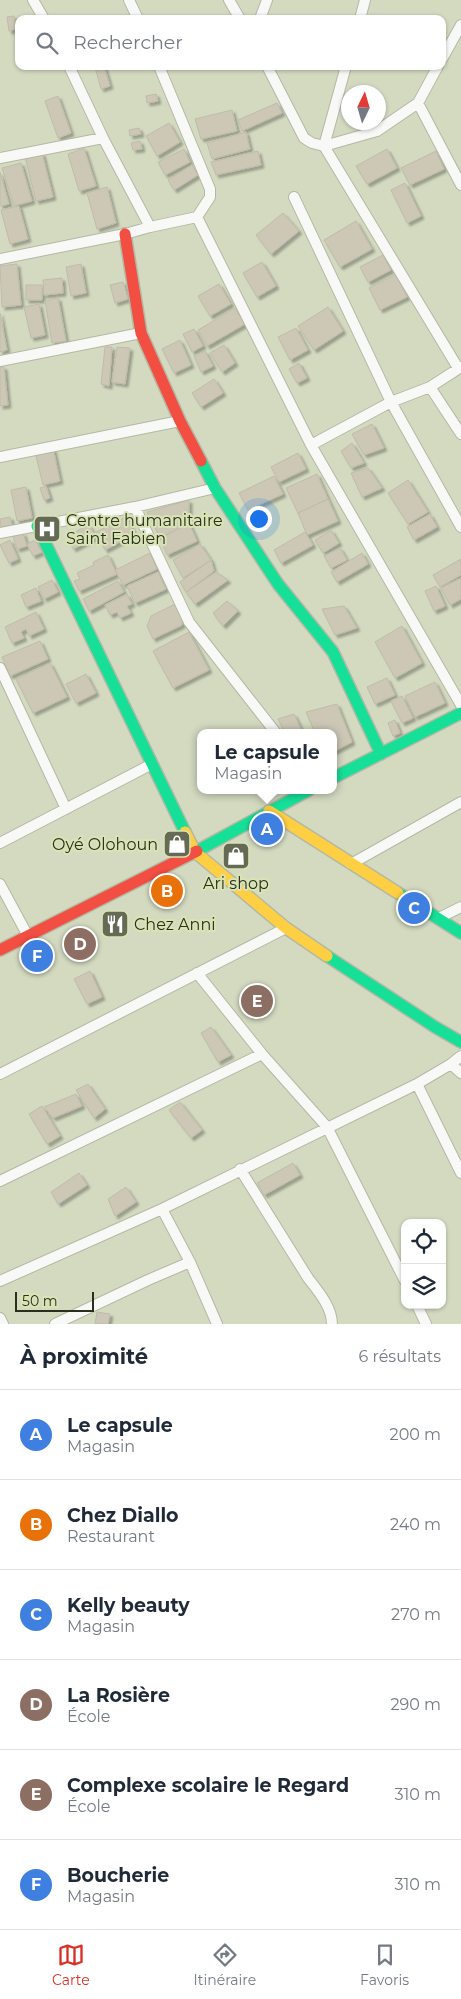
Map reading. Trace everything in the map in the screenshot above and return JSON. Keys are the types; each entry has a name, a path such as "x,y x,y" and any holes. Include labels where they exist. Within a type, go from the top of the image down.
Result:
{"street":[{"path":"34,0 42,15"},
{"path":"129,0 136,15"},
{"path":"229,0 238,15"},
{"path":"261,15 267,0"},
{"path":"361,15 365,0"},
{"path":"446,52 461,24"},
{"path":"71,70 103,138 150,227"},
{"path":"0,259 125,234 197,216 210,197 210,188 161,70"},
{"path":"269,70 304,138 312,143 324,146 377,131 418,103 436,70"},
{"path":"311,445 391,402 430,387 459,368 324,146 345,70"},
{"path":"418,103 461,185"},
{"path":"0,158 103,138"},
{"path":"294,197 391,402 461,527"},
{"path":"197,216 311,445 461,704"},
{"path":"125,234 134,298 142,333 180,421 215,488 278,584 333,652 381,754"},
{"path":"0,360 142,333"},
{"path":"430,387 461,434"},
{"path":"0,457 180,421"},
{"path":"0,533 135,507 215,488"},
{"path":"135,507 189,622 273,729"},
{"path":"37,526 195,852 286,928 434,1027 461,1042"},
{"path":"0,668 66,809"},
{"path":"337,776 461,713"},
{"path":"0,843 152,764"},
{"path":"0,950 195,852 301,794"},
{"path":"351,864 461,802"},
{"path":"269,811 461,933"},
{"path":"0,884 28,936"},
{"path":"439,918 461,907"},
{"path":"0,1074 286,928"},
{"path":"197,973 262,1054 327,1127 401,1273"},
{"path":"0,1181 262,1054"},
{"path":"0,1281 162,1209 416,1084 452,1064 461,1056"},
{"path":"452,1064 461,1073"},
{"path":"416,1084 461,1173"},
{"path":"240,1170 308,1278 319,1292 332,1316 332,1324"},
{"path":"162,1209 190,1262 217,1324"},
{"path":"55,1324 190,1262"},
{"path":"419,1309 426,1324"},
{"path":"0,1318 3,1324"}],"building":[{"path":"14,16 15,29 9,31 7,17"},
{"path":"96,70 105,70 110,86 101,89"},
{"path":"156,94 158,101 147,103 146,96"},
{"path":"58,96 71,133 58,138 45,101"},
{"path":"277,103 282,113 242,131 238,120"},
{"path":"232,110 237,131 201,139 195,119"},
{"path":"169,123 180,142 157,156 146,136"},
{"path":"139,128 141,134 130,136 129,130"},
{"path":"246,132 250,149 212,159 207,143"},
{"path":"140,141 142,149 133,150 131,143"},
{"path":"84,148 96,186 79,191 68,154"},
{"path":"184,149 190,162 165,175 158,162"},
{"path":"387,149 397,168 367,184 356,166"},
{"path":"258,151 261,165 216,175 211,162"},
{"path":"436,151 444,169 410,185 401,168"},
{"path":"42,153 53,197 36,201 25,157"},
{"path":"21,163 32,201 14,206 2,168"},
{"path":"192,165 198,175 174,190 168,180"},
{"path":"0,172 9,204 0,206"},
{"path":"405,183 421,216 407,223 391,190"},
{"path":"107,187 116,223 97,229 87,193"},
{"path":"19,206 28,239 10,244 1,210"},
{"path":"283,213 299,231 271,254 256,235"},
{"path":"356,221 372,249 340,267 324,240"},
{"path":"383,255 391,270 368,282 360,267"},
{"path":"262,262 276,286 257,297 243,273"},
{"path":"17,264 21,305 2,307 0,266"},
{"path":"81,264 86,293 71,296 66,267"},
{"path":"396,274 407,297 380,310 369,288"},
{"path":"62,278 63,293 44,295 43,280"},
{"path":"123,282 128,299 115,303 110,285"},
{"path":"219,284 231,304 210,316 198,296"},
{"path":"26,285 42,285 42,300 26,300"},
{"path":"58,298 66,341 52,343 45,301"},
{"path":"39,304 45,335 31,338 24,307"},
{"path":"328,307 343,331 314,350 298,326"},
{"path":"235,308 245,324 207,346 198,330"},
{"path":"0,313 7,350 0,352"},
{"path":"296,328 308,350 290,360 278,337"},
{"path":"194,329 203,346 192,352 183,334"},
{"path":"180,340 191,365 174,373 162,349"},
{"path":"224,345 235,363 222,372 210,353"},
{"path":"105,347 112,347 109,386 101,384"},
{"path":"117,347 130,348 125,384 112,382"},
{"path":"205,351 213,366 201,372 194,356"},
{"path":"299,363 307,378 297,383 289,369"},
{"path":"0,367 4,367 8,405 0,406"},
{"path":"214,379 223,393 201,407 192,393"},
{"path":"372,424 384,448 364,455 352,434"},
{"path":"352,443 364,463 351,468 341,451"},
{"path":"53,448 60,481 43,485 35,452"},
{"path":"298,453 306,469 279,482 271,467"},
{"path":"368,468 382,488 362,497 351,473"},
{"path":"317,474 328,499 298,513 286,488"},
{"path":"274,476 283,494 248,510 239,493"},
{"path":"408,480 428,512 408,524 388,493"},
{"path":"46,486 50,498 44,500 40,488"},
{"path":"26,487 32,518 17,521 11,490"},
{"path":"328,499 338,521 307,535 298,513"},
{"path":"189,500 189,523 160,538 147,512"},
{"path":"430,514 437,527 414,540 407,527"},
{"path":"10,517 12,525 1,527 0,519"},
{"path":"126,517 135,534 105,550 96,532"},
{"path":"189,523 197,541 167,555 160,538"},
{"path":"89,525 96,537 73,549 67,536"},
{"path":"331,530 339,543 323,553 315,540"},
{"path":"305,532 313,545 281,563 274,550"},
{"path":"23,533 27,546 17,549 13,536"},
{"path":"10,540 18,559 9,563 0,545"},
{"path":"35,540 42,552 33,556 27,544"},
{"path":"200,544 211,560 183,578 173,560"},
{"path":"340,548 347,560 331,568 324,556"},
{"path":"150,553 157,569 123,585 115,570"},
{"path":"362,553 368,564 337,582 331,572"},
{"path":"108,555 117,574 79,591 74,581 80,579 77,573 94,565 93,562"},
{"path":"461,559 461,575 440,587 433,575"},
{"path":"211,560 214,571 186,592 180,582"},
{"path":"158,572 166,589 135,603 127,586"},
{"path":"216,572 228,580 195,604 186,592"},
{"path":"461,578 461,599 450,605 441,588"},
{"path":"52,580 58,592 44,599 38,587"},
{"path":"118,581 124,592 89,611 83,599"},
{"path":"436,586 445,606 434,611 425,591"},
{"path":"36,588 41,601 26,607 21,595"},
{"path":"127,594 132,604 127,606 131,613 120,618 117,612 110,615 105,605"},
{"path":"227,601 238,611 223,626 213,613"},
{"path":"177,603 182,612 182,625 153,639 147,626 151,616"},
{"path":"344,606 357,628 335,635 322,609"},
{"path":"36,612 44,629 29,636 26,629 21,632 24,638 12,643 5,627"},
{"path":"402,626 422,663 395,678 375,642"},
{"path":"189,632 209,670 173,688 153,651"},
{"path":"40,641 48,659 10,676 2,657"},
{"path":"50,663 67,697 33,713 16,679"},
{"path":"86,674 96,693 76,703 66,684"},
{"path":"387,678 395,695 375,704 367,687"},
{"path":"435,682 445,703 415,717 405,696"},
{"path":"402,696 413,718 402,723 391,701"},
{"path":"337,704 352,742 337,750 337,729 313,729 306,712"},
{"path":"294,714 301,729 283,729 278,719"},
{"path":"395,720 400,733 393,736 388,723"},
{"path":"90,971 102,997 87,1004 74,979"},
{"path":"211,1027 231,1055 218,1062 201,1033"},
{"path":"88,1084 105,1109 94,1118 76,1090"},
{"path":"76,1094 82,1106 53,1118 44,1107"},
{"path":"180,1102 202,1130 191,1138 169,1110"},
{"path":"42,1106 60,1136 47,1144 29,1114"},
{"path":"293,1163 300,1175 264,1195 257,1183"},
{"path":"79,1173 87,1185 58,1204 51,1192"},
{"path":"126,1187 136,1202 115,1216 108,1199"},
{"path":"97,1312 110,1314 108,1324 95,1324"}],"traffic: fast":[{"path":"201,461 215,488 278,584 333,652 381,754"},
{"path":"37,526 185,832"},
{"path":"337,776 461,713"},
{"path":"197,851 302,794"},
{"path":"398,893 461,933"},
{"path":"327,956 461,1042"}],"traffic: slow":[{"path":"269,811 398,893"},
{"path":"185,832 195,852 286,928 327,956"}],"traffic: jam":[{"path":"125,234 141,333 180,421 201,461"},
{"path":"0,950 197,851"}],"place":[{"name":"Centre humanitaire Saint Fabien","path":"47,529"},
{"name":"Le capsule","path":"267,829"},
{"name":"Oyé Olohoun","path":"177,844"},
{"name":"Ari shop","path":"236,856"},
{"name":"Chez Diallo","path":"167,891"},
{"name":"Kelly beauty","path":"414,908"},
{"name":"Chez Anni","path":"115,924"},
{"name":"La Rosière","path":"80,944"},
{"name":"Boucherie","path":"37,956"},
{"name":"Complexe scolaire le Regard","path":"257,1001"}]}
